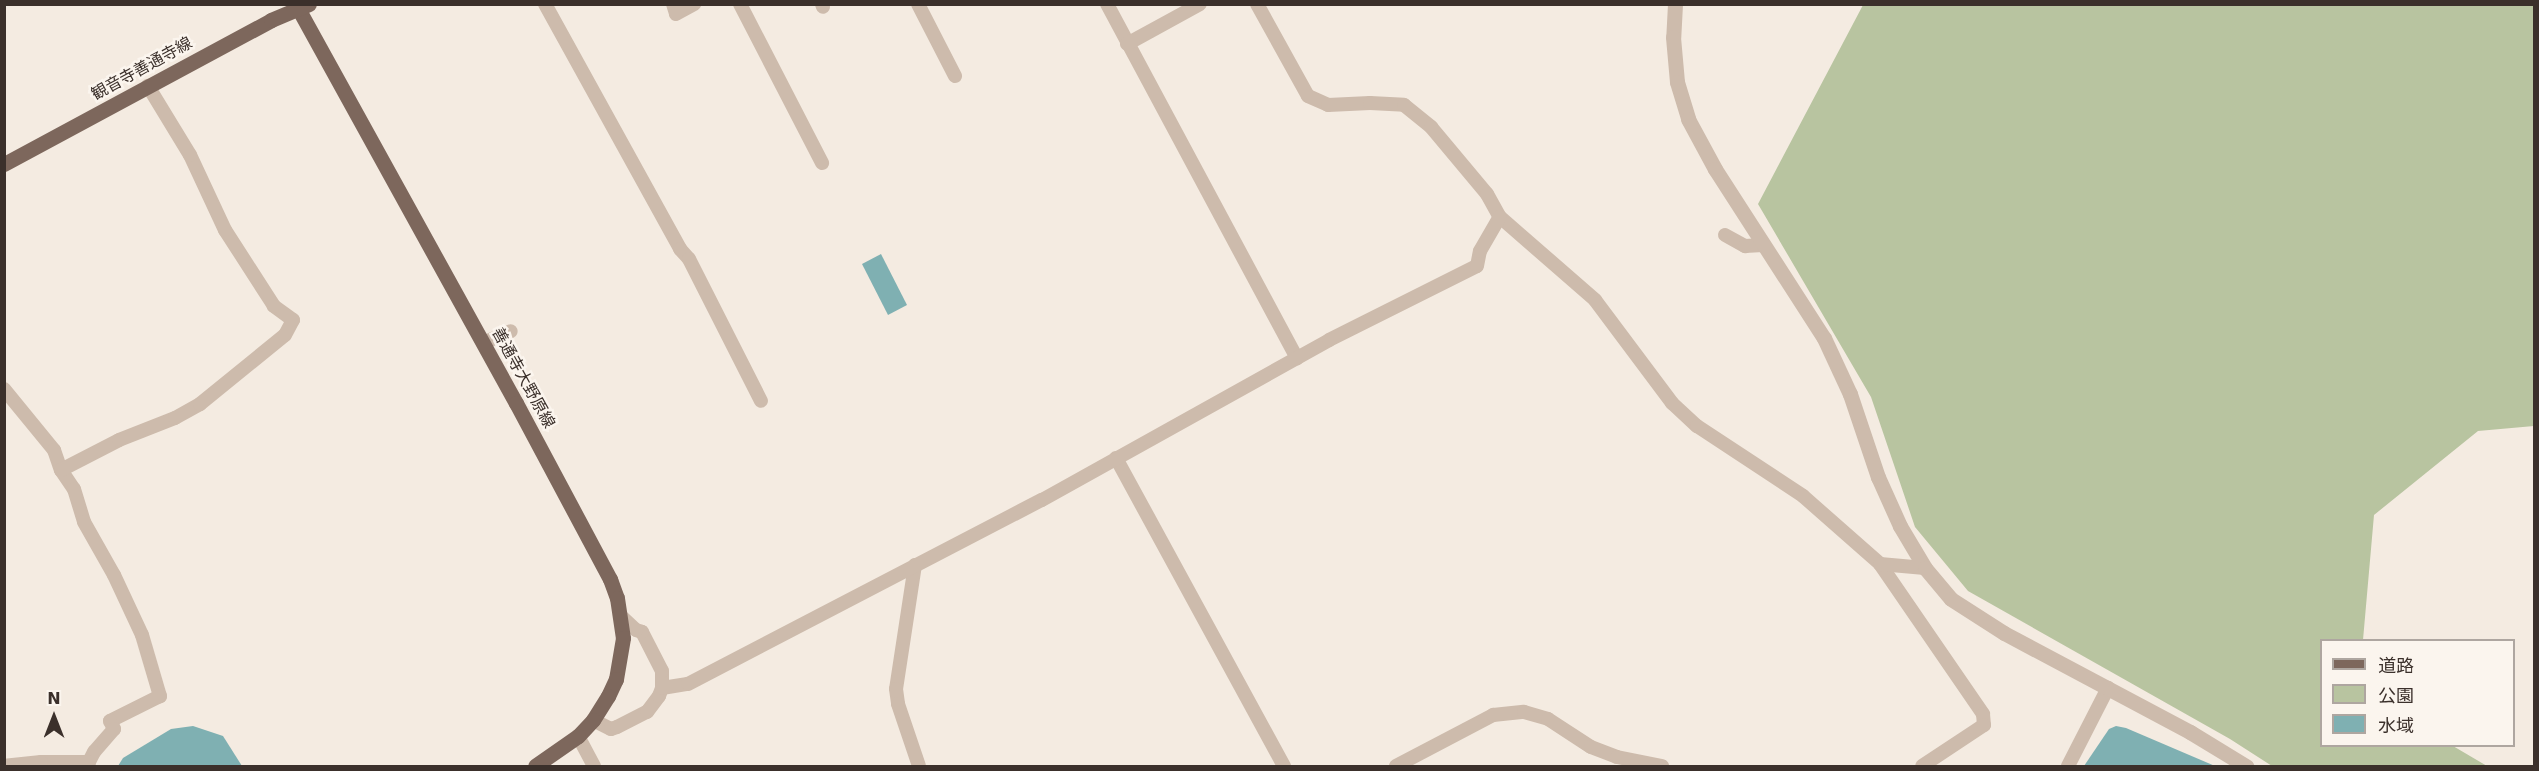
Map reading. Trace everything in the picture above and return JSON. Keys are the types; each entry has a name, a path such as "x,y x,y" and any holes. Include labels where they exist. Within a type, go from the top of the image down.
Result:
{"main road":[{"name":"観音寺善通寺線","path":"4,165 271,20 304,7"},
{"name":"善通寺大野原線","path":"304,7 610,579 620,615 622,638 616,679 593,720 578,736 535,766"}],"street":[{"path":"545,4 680,249 689,258 761,401"},
{"path":"673,4 676,14 694,4"},
{"path":"741,4 822,163"},
{"path":"918,4 956,76"},
{"path":"1107,4 1297,358"},
{"path":"1127,44 1200,4"},
{"path":"1257,4 1308,96 1328,105 1370,103 1404,105 1431,127 1487,194 1500,217 1595,300 1638,353 1672,403 1697,426 1803,496 1880,564 1983,714 1984,725 1922,766"},
{"path":"1675,4 1673,37 1677,82 1688,119 1715,169 1824,338 1850,394 1878,477 1900,526 1925,568 1951,599 2004,633 2108,688 2246,766"},
{"path":"61,470 119,440 175,418 200,404 260,357 285,334 293,320 274,306 225,230 190,155 148,86"},
{"path":"662,688 688,684 1042,500 1297,358 1477,266 1480,251 1500,217"},
{"path":"1725,235 1745,246 1763,245"},
{"path":"483,343 511,331"},
{"path":"4,389 54,450 61,470 74,489 84,522 114,575 142,635 160,696 110,721 114,729 94,752 89,762 41,762 5,766"},
{"path":"1116,458 1284,766"},
{"path":"1880,564 1925,568"},
{"path":"915,565 896,689 898,705 919,766"},
{"path":"593,720 611,729 617,727 647,712 660,696 662,671 642,632 636,630 620,615"},
{"path":"2068,766 2108,688"},
{"path":"1396,766 1493,715 1524,712 1548,719 1591,747 1617,757 1662,766"},
{"path":"578,736 594,766"}],"green space":[{"path":"1863,5 2534,5 2534,426 2478,431 2374,515 2363,639 2320,639 2320,747 2455,747 2487,766 2272,766 2230,739 1968,591 1915,527 1871,397 1758,204"}],"water":[{"path":"881,254 907,305 888,315 862,264"},
{"path":"193,726 223,736 242,766 118,766 123,758 171,729"},
{"path":"2116,726 2126,728 2215,766 2084,766 2109,729"}]}
